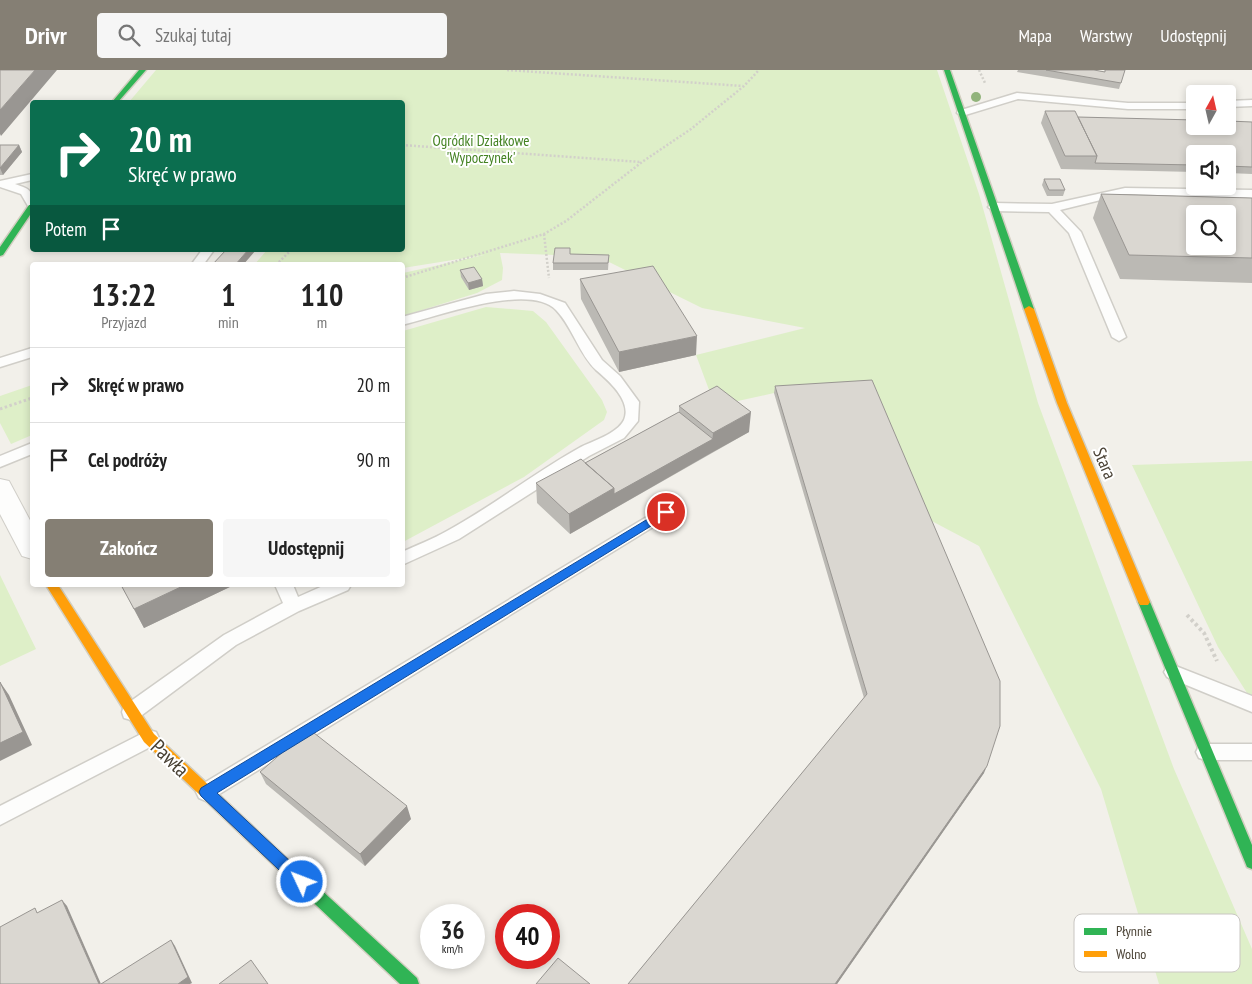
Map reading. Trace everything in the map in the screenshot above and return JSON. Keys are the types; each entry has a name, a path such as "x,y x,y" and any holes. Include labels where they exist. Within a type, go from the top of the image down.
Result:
{"street":[{"path":"117,100 143,70"},
{"name":"Stara","path":"946,70 1062,403 1252,862"},
{"path":"0,253 30,208"},
{"path":"0,488 30,545"},
{"name":"Pawła","path":"53,587 148,738 411,984"}],"lane":[{"path":"962,113 1017,96 1128,106 1186,106"},
{"path":"1236,104 1252,104"},
{"path":"2,184 30,177"},
{"path":"2,184 26,192 30,201"},
{"path":"994,207 1052,208 1125,191 1252,194"},
{"path":"1052,208 1075,232 1119,337"},
{"path":"405,320 495,297 514,295 540,298 560,306 597,363 615,379 632,402 631,421 619,434 584,452 506,503 452,535 405,558"},
{"path":"0,362 30,353"},
{"path":"0,462 30,449"},
{"path":"206,792 666,512"},
{"path":"285,587 293,606"},
{"path":"131,712 230,640 293,606 337,587"},
{"path":"1173,672 1252,704"},
{"path":"0,816 148,738"},
{"path":"1206,752 1252,752"}],"path":[{"path":"507,70 744,86"},
{"path":"405,277 544,234 566,221 642,162 691,129 744,86 759,70"},
{"path":"980,70 990,97 984,106"},
{"path":"405,145 642,162"},
{"path":"544,234 551,288 560,306"},
{"path":"279,262 289,252"},
{"path":"0,409 30,399"},
{"path":"1184,612 1204,633 1232,696"}],"green space":[{"name":"Ogródki Działkowe 'Wypoczynek'","path":"156,70 937,70 979,194 1038,403 1174,769 1237,914 1138,914 1101,789 979,546 926,518 774,393 715,406 696,355 805,328 702,308 609,262 570,261 555,255 500,253 503,268 502,280 477,293 405,315 405,273 484,255 405,268 405,262 257,262 265,252 405,252 405,100 131,100"},
{"path":"486,307 533,311 546,322 602,400 607,412 604,420 524,477 405,541 405,330"},
{"path":"30,386 30,436 11,444 0,423 0,396"},
{"path":"1252,461 1252,696 1247,693 1218,647 1132,465"},
{"path":"0,575 36,649 0,666"},
{"path":"1240,921 1252,949 1252,984 1159,984 1155,972 1240,972"}],"building":[{"path":"0,70 35,70 0,110"},
{"path":"1046,70 1094,70 1105,72 1105,70 1125,70 1121,83"},
{"path":"1045,111 1075,111 1097,156 1065,156"},
{"path":"1078,117 1186,120 1186,135 1236,135 1236,121 1252,122 1252,167 1236,166 1236,145 1186,145 1186,165 1095,163 1097,156"},
{"path":"0,145 19,145 0,168"},
{"path":"1044,179 1060,179 1065,190 1049,190"},
{"path":"1101,194 1252,198 1252,258 1129,255"},
{"path":"555,248 570,248 570,254 609,255 608,263 553,263"},
{"path":"224,252 246,252 238,262 215,262"},
{"path":"653,266 697,336 619,352 580,279"},
{"path":"474,267 482,279 468,283 460,270"},
{"path":"872,380 1000,681 1000,726 987,766 835,984 628,984 867,694 775,386"},
{"path":"717,386 751,412 713,433 679,406"},
{"path":"679,412 713,439 614,494 614,488 585,463"},
{"path":"581,459 614,488 569,514 536,483"},
{"path":"122,587 181,587 134,609"},
{"path":"0,682 23,732 0,743"},
{"path":"309,729 407,806 360,854 260,772"},
{"path":"62,900 99,984 0,984 0,927 35,908 37,913"},
{"path":"171,940 188,977 178,984 101,984"},
{"path":"251,960 268,984 219,984"},
{"path":"560,960 590,984 536,984 549,969 560,969"}],"traffic: fast":[{"path":"117,100 143,70"},
{"path":"947,70 1029,309"},
{"path":"0,253 30,210"},
{"path":"1144,602 1252,862"},
{"path":"288,869 411,984"}],"traffic: slow":[{"path":"1029,309 1062,403 1144,602"},
{"path":"53,587 149,738 288,869"}],"route":[{"path":"302,882 206,792 666,512"}]}
